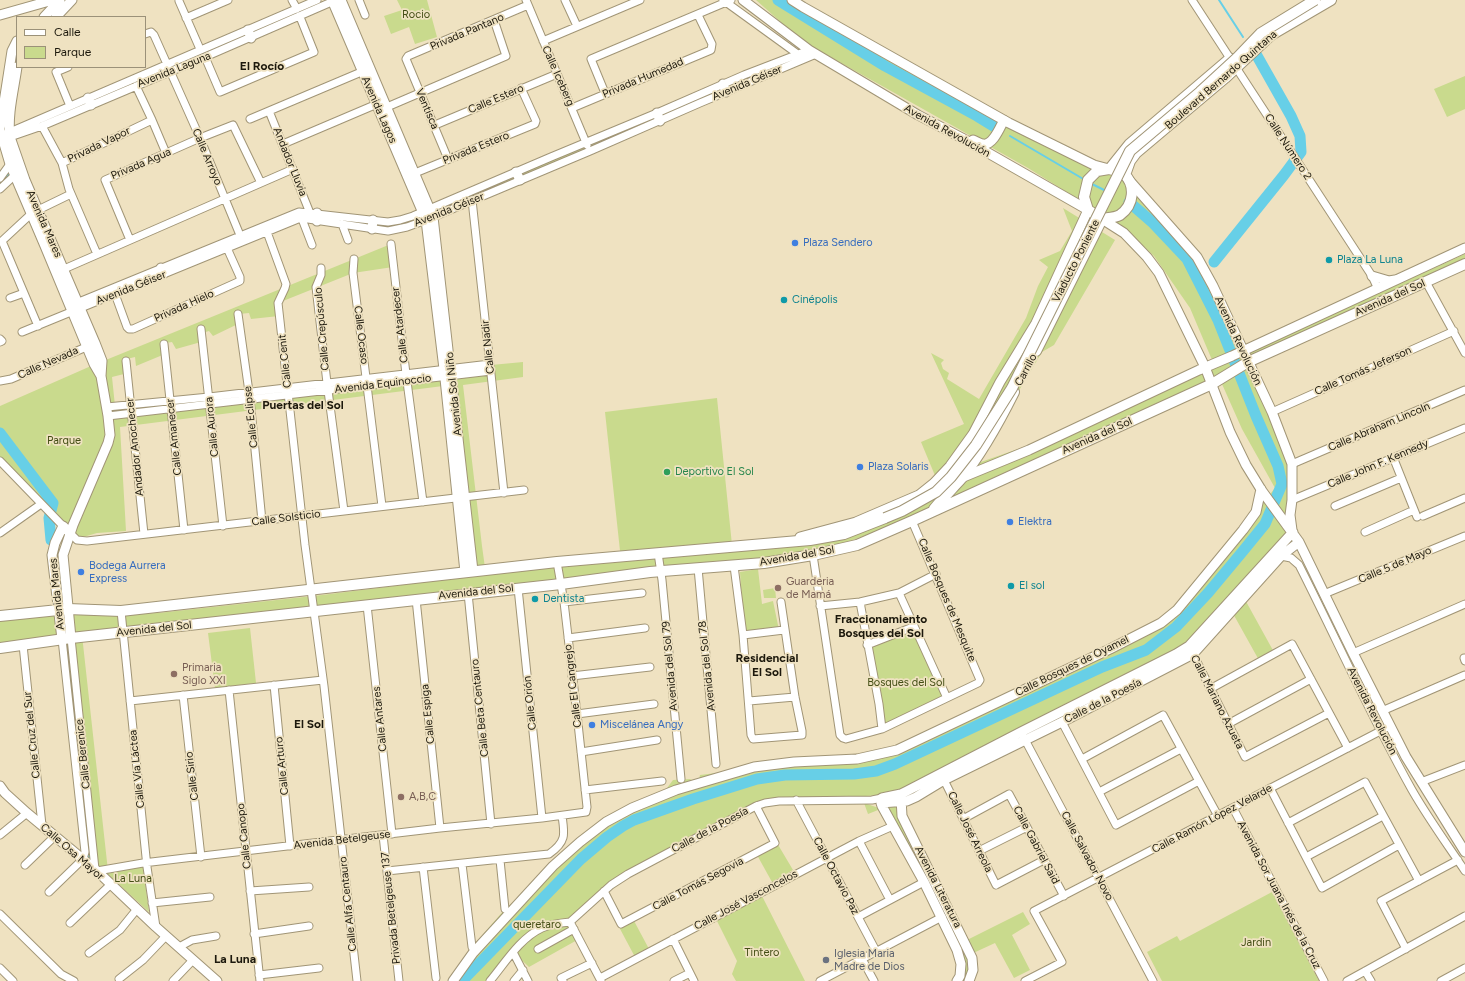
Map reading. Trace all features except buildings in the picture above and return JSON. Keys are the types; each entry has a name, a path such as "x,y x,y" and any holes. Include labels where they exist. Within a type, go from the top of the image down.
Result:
{"main road":[{"path":"0,15 37,2 53,0"},
{"path":"45,16 60,0"},
{"path":"57,16 72,0"},
{"name":"Avenida Lagos","path":"335,0 366,70 387,107 395,136 428,215"},
{"name":"Avenida Revolución","path":"743,0 812,52 910,111 1088,210"},
{"path":"792,0 1003,122 1094,165 1119,171 1125,175 1131,187 1133,196 1128,206 1120,214 1102,219 1088,210 1084,197 1088,180 1097,171 1109,169"},
{"name":"Boulevard Bernardo Quintana","path":"1109,169 1129,144 1232,57 1255,35 1293,9 1310,0"},
{"name":"Viaducto Poniente","path":"855,530 902,511 936,492 951,477 976,446 1012,388 1130,151 1205,87 1237,58 1261,33 1315,0"},
{"name":"Boulevard Bernardo Quintana","path":"1125,175 1130,161 1136,153 1225,78 1271,35 1331,0"},
{"name":"Avenida Mares","path":"16,43 12,51 0,129 10,164 35,212"},
{"name":"Avenida Mares","path":"17,68 11,108 10,134 35,212 91,345 94,364 101,376 108,412 110,435 62,556 63,609"},
{"name":"Avenida Lagos","path":"366,70 376,104 415,173 428,215"},
{"path":"945,130 954,130 982,144 987,144 994,138 1003,122"},
{"path":"516,172 520,180"},
{"name":"Avenida Revolución","path":"1125,175 1197,257 1213,286 1272,412 1292,464 1292,500 1290,515 1293,532"},
{"name":"Avenida del Sol","path":"786,541 862,519 919,495 934,484 950,466 973,434 1000,382 1036,323 1088,210"},
{"name":"Avenida Sol Niño","path":"428,215 448,372 469,572"},
{"name":"Avenida Revolución","path":"1102,219 1124,233 1147,257 1159,273 1209,365 1212,384 1230,432 1243,459 1279,516 1293,532 1299,542 1406,757 1465,852"},
{"name":"Carrillo","path":"933,510 961,478 1004,412 1051,323 1102,219"},
{"name":"Avenida Mares","path":"49,244 64,269 75,307"},
{"name":"Avenida del Sol","path":"961,478 1029,450 1209,365 1243,351 1465,248"},
{"name":"Avenida del Sol","path":"0,648 67,638 561,584 661,571 734,566 813,555 857,545 1212,384 1248,362 1465,264"},
{"path":"1372,276 1389,280 1398,280"},
{"name":"Calle Bosques de Oyamel","path":"452,981 473,953 553,866 580,842 606,822 632,808 661,796 754,767 794,762 857,759 897,750 1110,649 1161,623 1177,610 1243,530 1256,512 1262,490"},
{"path":"63,526 70,533"},
{"name":"Avenida Mares","path":"63,526 55,543 52,555 63,609 67,638"},
{"name":"Avenida del Sol","path":"0,616 63,609 121,611 557,562 826,537 855,530"},
{"name":"Calle de la Poesía","path":"902,798 1023,736 1171,657 1191,650 1293,532"},
{"name":"Calle de la Poesía","path":"878,800 916,797 1023,736 1062,722 1191,650 1281,556 1299,542"},
{"name":"Calle Osa Mayor","path":"0,786 5,793 27,814 96,870 110,885 217,981"},
{"name":"Avenida Literatura","path":"902,798 902,816 972,958 973,970 969,981"},
{"name":"Avenida Literatura","path":"878,800 924,882 957,950 962,964 960,976 957,981"}],"street":[{"path":"179,0 200,49"},
{"path":"186,18 228,0"},
{"path":"292,0 297,9"},
{"name":"Avenida Laguna","path":"10,134 70,106 136,86 205,57 317,0"},
{"name":"Avenida Laguna","path":"10,134 42,126 89,101 200,49 300,17 335,0"},
{"path":"359,0 365,15"},
{"path":"565,0 577,26"},
{"path":"542,41 640,0"},
{"path":"605,93 591,59 698,15 726,1 804,59"},
{"name":"Privada Pantano","path":"406,58 494,20 527,3"},
{"name":"Calle Iceberg","path":"527,3 590,151"},
{"name":"Calle Número 2","path":"1193,3 1232,57 1236,67 1372,276 1378,289"},
{"name":"Privada Humedad","path":"572,108 711,50 712,47 698,15"},
{"path":"205,57 220,92 314,52 300,17"},
{"path":"387,107 506,56 494,20"},
{"name":"Calle Arroyo","path":"146,34 151,32 154,35 200,138 241,239"},
{"name":"Avenida Géiser","path":"75,307 241,239 299,212 342,224 373,225 428,215 472,200 590,151 659,117 797,54 812,52"},
{"name":"Avenida Géiser","path":"724,88 804,59 812,52"},
{"name":"Ventisca","path":"406,58 448,159"},
{"path":"66,68 56,72 70,106"},
{"path":"250,119 366,70"},
{"name":"Calle Estero","path":"435,125 557,74"},
{"path":"136,86 166,153"},
{"name":"Privada Estero","path":"415,173 535,124 536,122 521,88"},
{"path":"282,144 376,104"},
{"name":"Andador Lluvia","path":"269,111 293,170 315,216"},
{"name":"Avenida Géiser","path":"428,215 516,172 586,142 659,117"},
{"name":"Privada Vapor","path":"42,126 62,163 152,120"},
{"name":"Privada Agua","path":"130,240 105,180 200,138 233,125 261,183"},
{"path":"62,163 72,194 97,254"},
{"path":"0,178 10,164"},
{"path":"64,269 293,170"},
{"path":"0,189 15,175"},
{"path":"38,326 2,241 35,212 72,194"},
{"name":"Calle Nadir","path":"472,200 504,493"},
{"name":"Avenida Géiser","path":"75,307 115,294 162,272 227,248 241,239 267,232 298,219 315,216 373,225"},
{"path":"302,219 312,245"},
{"path":"342,224 348,240"},
{"name":"Calle Cenit","path":"267,232 286,284 278,303 311,590"},
{"name":"Calle Atardecer","path":"391,244 422,502"},
{"name":"Privada Hielo","path":"115,294 127,327 132,329 240,281 240,277 227,248"},
{"name":"Calle Ocaso","path":"354,258 353,273 382,506"},
{"name":"Calle Crepúsculo","path":"321,268 322,272 316,287 344,511"},
{"path":"1426,282 1465,353"},
{"path":"10,298 24,293"},
{"path":"22,332 38,326 75,307"},
{"name":"Calle Eclipse","path":"238,314 249,396 262,520"},
{"name":"Calle Aurora","path":"201,329 223,526"},
{"name":"Calle Tomás Jeferson","path":"1272,412 1454,331"},
{"name":"Calle Amanecer","path":"164,344 184,530"},
{"name":"Calle Nevada","path":"0,381 11,379 91,345"},
{"name":"Andador Anochecer","path":"126,361 144,534"},
{"name":"Avenida Equinoccio","path":"288,391 328,391 367,382 490,368"},
{"name":"Avenida Equinoccio","path":"108,412 288,391 327,383 367,382"},
{"name":"Calle Abraham Lincoln","path":"1292,464 1465,390"},
{"name":"Calle John F. Kennedy","path":"1292,500 1392,457 1465,428"},
{"path":"1392,457 1418,514"},
{"path":"1,464 63,526"},
{"path":"1334,506 1401,478"},
{"name":"Calle Solsticio","path":"70,533 77,540 87,541 524,490"},
{"path":"1365,532 1465,498"},
{"path":"0,533 43,506"},
{"name":"Calle Bosques de Mesquite","path":"912,521 936,574 980,680 978,683 947,698"},
{"name":"Calle 5 de Mayo","path":"1324,594 1465,536"},
{"name":"Avenida del Sol 79","path":"658,553 681,779"},
{"path":"813,555 840,735 843,738 882,729 947,698 913,627 899,593"},
{"name":"Avenida Revolución","path":"1281,556 1291,558 1299,565 1381,731 1424,811 1465,871"},
{"name":"Calle El Cangrejo","path":"557,562 564,602 587,810"},
{"path":"734,566 743,634 751,735 753,739 802,735 784,630 781,602"},
{"name":"Avenida del Sol 78","path":"698,568 716,764"},
{"path":"820,606 860,602 899,593 936,574"},
{"name":"Calle Orión","path":"518,588 542,818"},
{"name":"Calle Alfa Centauro","path":"311,590 323,680 357,981"},
{"path":"564,602 642,592"},
{"name":"Calle Beta Centauro","path":"468,593 491,824"},
{"name":"Calle Espiga","path":"416,599 440,828"},
{"path":"860,602 879,704 882,729"},
{"path":"1353,653 1465,604"},
{"name":"Calle Antares","path":"367,605 392,834"},
{"name":"Calle Vía Láctea","path":"121,611 147,863 156,927"},
{"path":"867,645 913,627"},
{"path":"568,638 645,628"},
{"path":"743,634 784,630"},
{"name":"Calle Berenice","path":"67,638 85,852 82,859"},
{"name":"Calle Berenice","path":"67,638 96,870"},
{"path":"1210,689 1292,644 1348,748"},
{"name":"Calle Cruz del Sur","path":"23,645 42,825"},
{"name":"Calle Mariano Azueta","path":"1191,650 1245,757 1329,713"},
{"path":"572,676 650,667"},
{"path":"1382,711 1465,675"},
{"path":"1228,724 1311,679"},
{"path":"130,701 323,680"},
{"name":"Calle Arturo","path":"274,685 290,846"},
{"name":"Calle Canopo","path":"228,690 259,978"},
{"name":"Calle Sirio","path":"183,695 201,857"},
{"path":"749,701 795,697"},
{"path":"577,714 654,704"},
{"path":"1082,759 1163,715 1218,816"},
{"path":"1062,722 1116,825 1199,782"},
{"name":"Calle Ramón López Velarde","path":"1028,980 1062,962 1034,911 1390,726"},
{"name":"Calle Salvador Novo","path":"1023,736 1153,981"},
{"path":"581,752 658,740"},
{"path":"1099,792 1181,749"},
{"path":"1421,782 1465,765"},
{"name":"Calle José Arreola","path":"944,780 996,885 1044,860"},
{"path":"584,790 662,781"},
{"path":"1288,823 1365,782 1419,881"},
{"path":"1270,788 1322,888 1399,845"},
{"name":"Calle Gabriel Said","path":"963,819 1009,794 1064,896"},
{"name":"Calle de la Poesía","path":"570,922 604,891 628,874 756,806 764,803 796,800 878,800"},
{"name":"Calle Octavio Paz","path":"796,800 876,952"},
{"name":"Calle Tomás Segovia","path":"604,891 621,924 775,843 756,806"},
{"name":"Avenida Sor Juana Inés de la Cruz","path":"1233,808 1324,981"},
{"name":"Avenida Betelgeuse","path":"96,870 440,828 562,816 583,813 587,810"},
{"path":"0,835 27,814"},
{"path":"387,871 549,854 556,849 564,839 565,832 562,816"},
{"path":"1306,857 1383,816"},
{"name":"Calle José Vasconcelos","path":"600,979 826,858 893,826"},
{"path":"979,851 1027,827"},
{"name":"Privada Betelgeuse 137","path":"383,835 399,981"},
{"path":"25,865 55,836"},
{"path":"859,841 890,900"},
{"path":"49,892 82,859"},
{"path":"500,860 505,909"},
{"path":"1406,949 1381,902 1458,860"},
{"path":"462,864 472,947"},
{"path":"423,868 436,978"},
{"path":"858,917 924,882"},
{"path":"70,923 110,885"},
{"path":"250,891 309,887"},
{"path":"152,903 210,897"},
{"path":"89,953 120,930 137,909"},
{"path":"0,914 61,974 74,981"},
{"path":"1347,981 1465,916"},
{"path":"820,981 942,917"},
{"path":"490,981 514,952 535,932 553,924 570,922 600,979"},
{"path":"254,934 309,926"},
{"path":"538,949 574,929"},
{"path":"119,979 143,960 166,936"},
{"path":"179,947 192,940 216,936"},
{"path":"673,939 694,981"},
{"path":"514,952 528,981"},
{"path":"862,959 874,981"},
{"path":"173,981 193,960"},
{"path":"562,980 592,963"},
{"path":"0,968 13,981"},
{"path":"259,978 319,968"},
{"path":"1441,981 1465,968"},
{"path":"514,981 523,970"},
{"path":"1365,971 1371,981"},
{"path":"674,981 690,973"},
{"path":"61,974 64,981"}],"green space":[{"name":"Rocio","path":"397,0 427,0 437,37 415,44 409,27 391,34 384,16 402,10"},
{"path":"756,0 798,0 958,94 1134,185 1192,245 1247,353 1465,254 1465,259 1250,359 1292,464 1288,539 1291,542 1243,596 1275,654 1260,662 1231,610 1192,652 911,796 896,808 899,817 965,941 1023,912 1030,924 1012,935 1030,970 1014,978 995,943 969,955 969,972 964,981 957,981 964,969 883,808 868,814 864,803 879,808 1196,639 901,794 796,800 756,806 628,874 570,922 579,939 529,967 513,952 490,981 452,981 472,947 505,909 580,842 661,796 673,780 690,779 698,784 700,775 823,760 915,746 1084,661 1149,635 1201,580 1275,488 1242,429 1218,375 1129,419 930,511 821,552 82,635 108,871 143,866 149,912 88,854 59,640 0,645 0,621 56,615 158,613 322,595 465,577 443,386 120,427 126,531 97,533 80,538 0,458 0,406 91,366 391,244 393,267 353,273 278,303 279,316 251,319 249,313 239,314 240,323 213,336 209,331 202,333 201,342 176,349 172,342 166,343 165,354 136,366 135,357 127,359 128,373 112,377 115,406 444,369 425,197 449,369 523,362 523,377 463,385 486,575 621,560 605,412 717,398 732,545 824,536 893,507 936,478 921,442 964,424 931,353 944,360 941,363 943,369 949,373 947,379 979,399 1026,318 1038,286 1048,267 1039,260 1060,251 1072,231 1063,208 1115,240 1054,345 1042,352 975,464 1087,425 1215,367 1190,308 1154,256 1123,227 1028,168 802,41"},
{"path":"777,64 779,68 645,123 437,213 435,209"},
{"path":"1465,76 1465,109 1447,117 1434,89"},
{"path":"758,569 762,604 773,601 779,630 744,634 740,572"},
{"path":"775,588 776,598 764,598 763,590"},
{"name":"Bosques del Sol","path":"913,627 947,698 882,729 867,645"},
{"path":"250,628 256,683 215,688 208,633"},
{"path":"777,843 793,870 772,882 757,855"},
{"name":"Jardin","path":"1272,892 1319,981 1162,981 1147,952 1177,936 1180,941"},
{"name":"Tintero","path":"762,896 805,981 736,981 732,974 737,961 717,921"},
{"path":"633,919 649,949 635,957 619,927"}],"waterway":[{"path":"778,0 885,66 995,127"},
{"path":"1219,0 1243,37"},
{"path":"1214,262 1301,152 1300,136 1291,116 1256,54"},
{"path":"1010,136 1085,180"},
{"path":"0,183 9,175 14,167"},
{"path":"1090,183 1106,191"},
{"path":"462,981 581,859 607,837 634,820 693,799 757,779 785,775 854,774 876,771 895,764 1102,667 1146,650 1176,627 1208,593 1265,524 1282,484 1278,466 1256,416 1218,320 1187,259 1152,222 1129,202"},
{"path":"0,433 53,503 49,518 51,540"},
{"name":"La Luna","path":"81,787 89,855"}],"place":[{"name":"Plaza Sendero","path":"795,243"},
{"name":"Plaza La Luna","path":"1329,260"},
{"name":"Cinépolis","path":"784,300"},
{"name":"Plaza Solaris","path":"860,467"},
{"name":"Deportivo El Sol","path":"667,472"},
{"name":"Elektra","path":"1010,522"},
{"name":"Bodega Aurrera Express","path":"81,572"},
{"name":"El sol","path":"1011,586"},
{"name":"Guarderia de Mamá","path":"778,588"},
{"name":"Dentista","path":"535,599"},
{"name":"Primaria Siglo XXI","path":"174,674"},
{"name":"Miscelánea Angy","path":"592,725"},
{"name":"A,B,C","path":"401,797"},
{"name":"Iglesia Maria Madre de Dios","path":"826,960"}],"district":[{"name":"El Rocío","path":"262,66"},
{"name":"Puertas del Sol","path":"303,405"},
{"name":"Fraccionamiento Bosques del Sol","path":"881,626"},
{"name":"Residencial El Sol","path":"767,665"},
{"name":"El Sol","path":"309,724"},
{"name":"La Luna","path":"235,959"}],"park label":[{"name":"Parque","path":"64,441"},
{"name":"queretaro","path":"537,925"}]}
